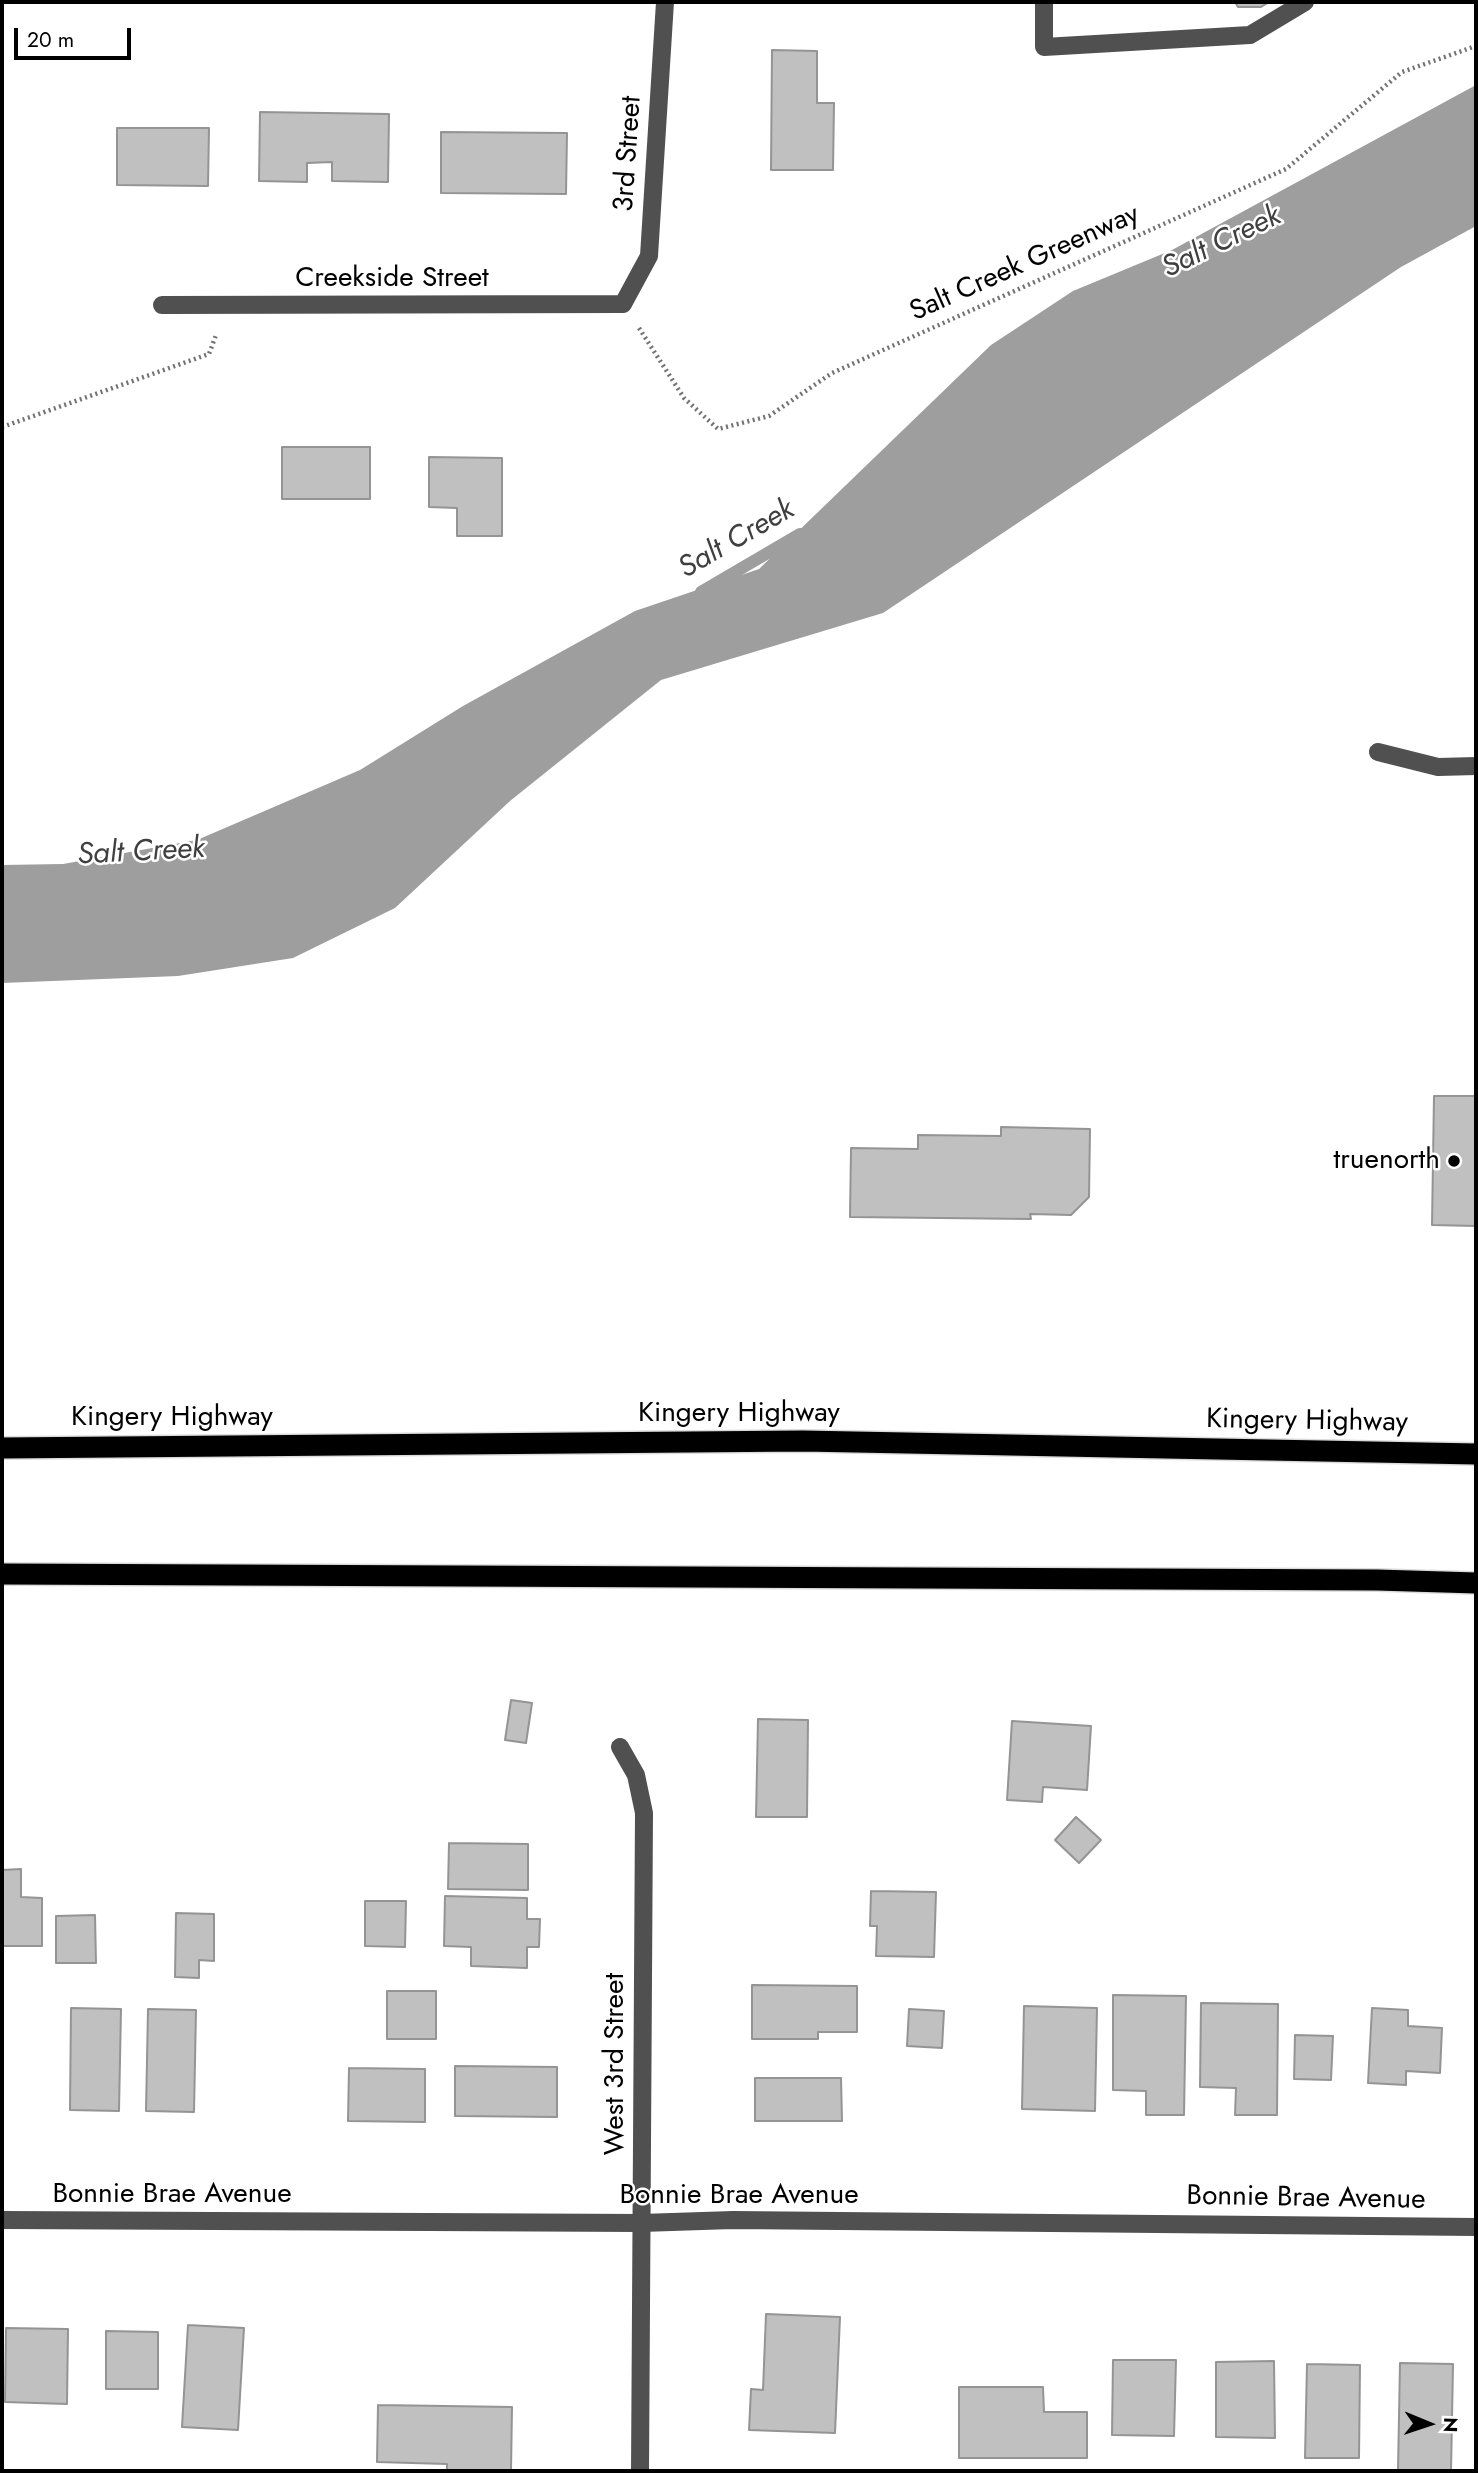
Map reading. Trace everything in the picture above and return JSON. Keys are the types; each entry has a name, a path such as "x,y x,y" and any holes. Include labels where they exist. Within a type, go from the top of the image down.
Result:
{"highway":[{"name":"Kingery Highway","path":"2,1448 803,1441 1476,1454"},
{"path":"2,1574 1476,1583"}],"street":[{"name":"3rd Street","path":"623,304 649,256 665,2"},
{"path":"1044,2 1044,47 1250,35 1305,2"},
{"name":"Creekside Street","path":"162,305 623,304"},
{"path":"1378,752 1438,767 1476,766"},
{"name":"West 3rd Street","path":"620,1747 636,1775 644,1813 640,2471"},
{"name":"Bonnie Brae Avenue","path":"2,2220 641,2223 733,2220 1476,2227"}],"path":[{"name":"Salt Creek Greenway","path":"623,304 684,398 719,429 769,416 832,373 1286,169 1402,72 1476,46"},
{"path":"2,427 209,354 226,306"}],"water":[{"path":"1476,85 1476,226 1401,267 883,613 661,680 510,801 395,908 293,958 178,976 2,983 2,865 63,864 197,840 360,770 463,706 635,611 759,569 991,345 1073,291 1172,250"}],"building":[{"path":"1235,2 1269,2 1261,7 1238,7"},
{"path":"772,50 817,51 817,103 834,103 833,170 771,170"},
{"path":"260,112 389,114 388,182 332,181 332,162 307,163 307,182 259,181"},
{"path":"117,128 209,128 208,186 117,185"},
{"path":"441,132 567,133 566,194 441,193"},
{"path":"282,447 370,447 370,499 282,499"},
{"path":"429,457 502,458 502,536 457,536 457,508 429,507"},
{"name":"truenorth","path":"1434,1096 1476,1096 1476,1226 1432,1225"},
{"path":"1001,1127 1090,1129 1089,1197 1071,1215 1030,1214 1031,1219 850,1217 851,1148 918,1149 918,1135 1001,1136"},
{"path":"511,1700 532,1703 526,1743 505,1740"},
{"path":"758,1719 808,1720 807,1817 756,1817"},
{"path":"1012,1721 1091,1726 1087,1790 1043,1787 1042,1802 1007,1800"},
{"path":"1076,1817 1101,1840 1079,1863 1055,1840"},
{"path":"449,1843 528,1844 528,1890 448,1889"},
{"path":"21,1869 21,1897 42,1898 42,1946 2,1946 2,1870"},
{"path":"871,1891 936,1892 934,1957 876,1956 877,1926 870,1926"},
{"path":"445,1896 527,1898 527,1919 540,1919 539,1947 527,1947 527,1968 471,1966 471,1947 444,1946"},
{"path":"365,1901 406,1901 405,1947 365,1946"},
{"path":"176,1913 214,1914 214,1961 199,1960 199,1978 175,1977"},
{"path":"95,1915 96,1963 56,1963 56,1916"},
{"path":"752,1985 857,1986 857,2032 818,2032 818,2039 752,2039"},
{"path":"387,1991 436,1991 436,2039 387,2039"},
{"path":"1113,1995 1186,1996 1184,2115 1146,2115 1146,2091 1113,2090"},
{"path":"1201,2003 1278,2004 1277,2115 1235,2115 1236,2088 1200,2087"},
{"path":"1024,2006 1097,2008 1095,2111 1022,2109"},
{"path":"71,2008 121,2009 119,2111 70,2110"},
{"path":"1372,2008 1408,2010 1408,2026 1442,2028 1440,2073 1406,2071 1406,2085 1368,2083"},
{"path":"148,2009 196,2010 194,2112 146,2111"},
{"path":"909,2009 944,2011 942,2048 907,2046"},
{"path":"1295,2035 1333,2036 1331,2080 1294,2079"},
{"path":"455,2066 557,2067 557,2117 455,2116"},
{"path":"349,2068 425,2069 425,2122 348,2121"},
{"path":"755,2078 841,2078 842,2121 755,2121"},
{"path":"766,2314 840,2317 835,2433 749,2430 751,2389 763,2390"},
{"path":"188,2325 244,2328 238,2430 182,2427"},
{"path":"6,2328 68,2329 67,2404 5,2402"},
{"path":"106,2331 158,2332 158,2389 106,2389"},
{"path":"1113,2360 1176,2360 1174,2436 1112,2435"},
{"path":"1274,2361 1275,2438 1216,2437 1216,2362"},
{"path":"1400,2363 1453,2364 1451,2471 1398,2471"},
{"path":"1307,2364 1360,2365 1359,2458 1305,2458"},
{"path":"959,2387 1043,2387 1044,2412 1087,2412 1087,2458 959,2458"},
{"path":"378,2405 512,2407 511,2471 447,2471 447,2464 377,2462"}],"waterway":[{"name":"Salt Creek","path":"701,592 800,534"}],"place":[{"name":"truenorth","path":"1454,1161"}]}
